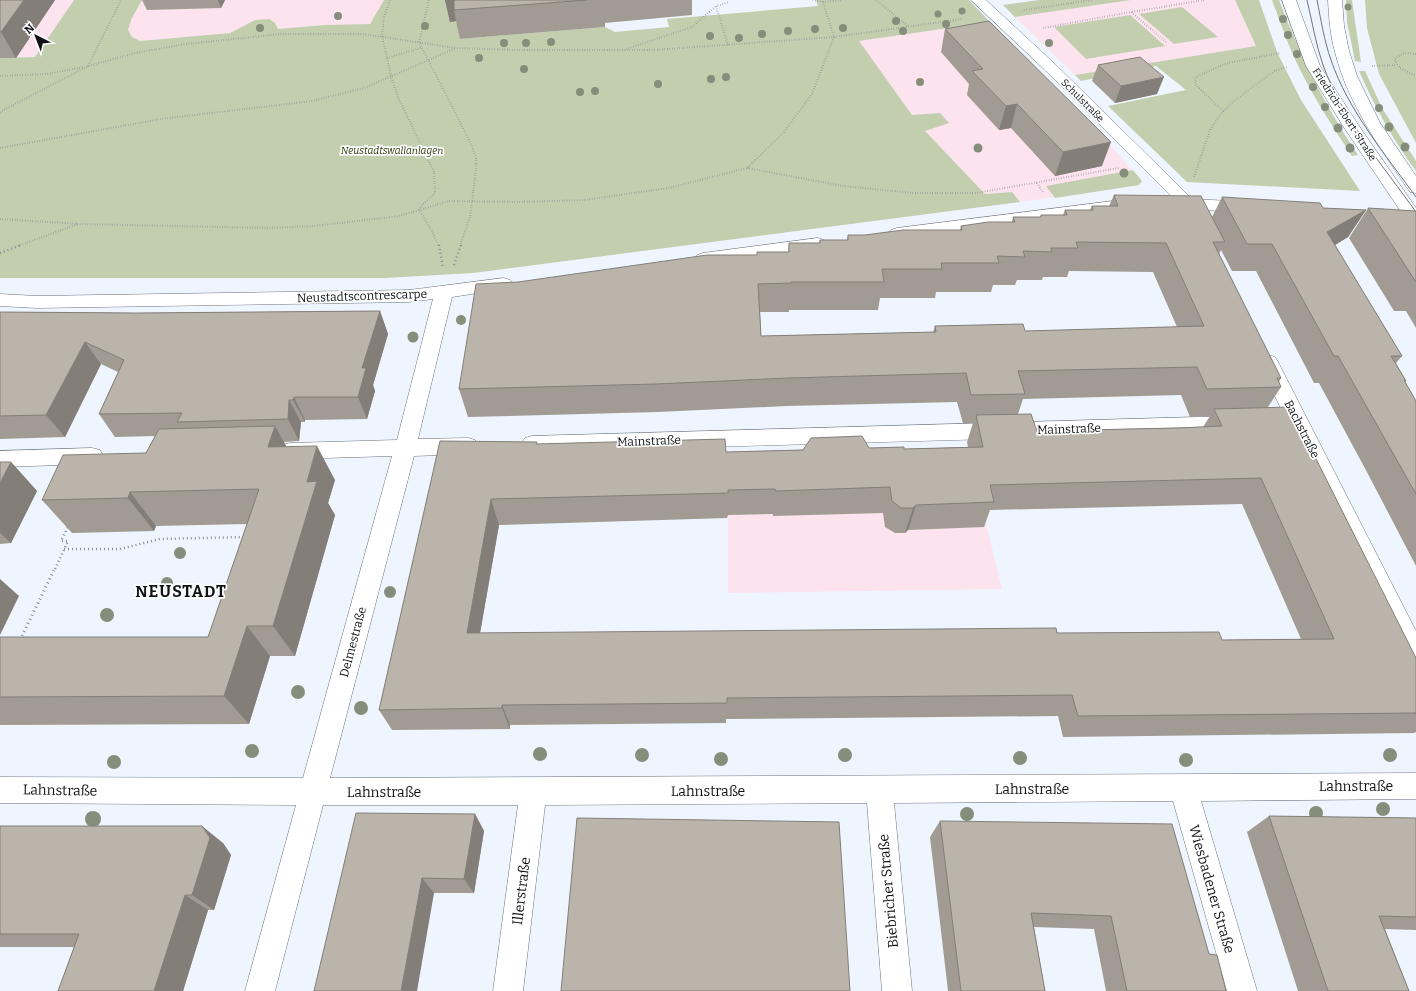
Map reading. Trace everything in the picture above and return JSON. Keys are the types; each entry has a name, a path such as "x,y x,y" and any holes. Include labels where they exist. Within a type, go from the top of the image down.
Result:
{"street":[{"name":"Schulstraße","path":"978,0 1051,68 1186,202"},
{"name":"Friedrich-Ebert-Straße","path":"1289,0 1313,66 1351,126 1415,220"},
{"name":"Friedrich-Ebert-Straße","path":"1335,0 1335,20 1350,80 1384,142 1416,188"},
{"path":"1156,203 1186,202 1264,208"},
{"path":"1186,202 1197,224"},
{"path":"878,236 1134,204"},
{"path":"1390,216 1415,220"},
{"path":"688,261 830,242"},
{"name":"Neustadtscontrescarpe","path":"0,300 37,302 409,296 521,282"},
{"name":"Delmestraße","path":"260,991 405,448 444,292"},
{"name":"Bachstraße","path":"1259,344 1416,656"},
{"path":"1275,423 1299,423"},
{"name":"Mainstraße","path":"517,445 1251,424"},
{"path":"272,452 485,446"},
{"path":"0,459 109,456"},
{"name":"Lahnstraße","path":"0,790 533,792 1416,786"},
{"name":"Wiesbadener Straße","path":"1183,787 1242,991"},
{"name":"Biebricher Straße","path":"879,790 897,991"},
{"name":"Illerstraße","path":"508,991 533,792"}],"path":[{"path":"0,112 88,66 121,0"},
{"path":"390,0 384,17 382,36 391,76 398,97 434,172 435,193 421,206 419,210"},
{"path":"429,0 419,42 470,142 476,157 476,172 470,217 444,292"},
{"path":"811,0 823,2 842,0"},
{"path":"876,0 908,26"},
{"path":"0,76 46,74 88,66 135,53 186,44 281,34 363,34 456,48 519,50 624,50 728,45 834,37 1092,0"},
{"path":"1013,33 1204,0"},
{"path":"624,50 692,27 716,6 729,2"},
{"path":"747,168 784,132 812,94 834,37 823,2"},
{"path":"716,6 728,45"},
{"path":"1131,12 1166,42"},
{"path":"387,58 421,48"},
{"path":"0,148 161,119 312,101 364,88 456,48"},
{"path":"1223,111 1195,84 1196,77 1204,72 1240,58 1286,52"},
{"path":"1416,54 1398,54 1394,59 1395,65 1416,76"},
{"path":"1186,202 1210,130 1223,111 1274,71 1298,64 1313,66"},
{"path":"0,219 80,224 270,228 353,223 399,216 449,201 584,200 669,188 747,168 843,186 914,193 976,193 1147,164"},
{"path":"419,210 435,234 442,253 444,292"},
{"path":"0,254 80,224"},
{"path":"17,646 68,541 61,541 71,520"},
{"path":"64,549 120,549 160,539 252,537"}],"shaded area":[{"path":"0,0 74,0 35,57 0,58"},
{"path":"142,0 384,0 370,24 325,25 278,29 275,23 255,20 230,33 140,41 132,37 128,30 131,20"},
{"path":"1131,0 1235,0 1257,46 1075,75 1015,17"},
{"path":"990,22 1108,143 1142,181 1139,185 1020,202 1012,192 985,194 924,130 949,123 940,113 912,116 858,41"},
{"path":"968,450 1002,589 728,593 728,515"}],"green space":[{"name":"Neustadtswallanlagen","path":"74,0 142,0 131,20 128,30 132,37 140,41 230,33 255,20 269,19 275,23 278,29 325,25 370,24 384,0 450,0 459,20 460,39 605,27 615,32 669,27 667,19 818,6 816,0 969,0 990,22 859,41 912,115 940,113 949,123 925,131 985,194 1012,192 1020,202 473,273 385,278 0,278 0,58 35,57"},
{"path":"1039,0 1131,0 1015,17 1003,5"},
{"path":"1235,0 1259,0 1277,52 1301,100 1360,191 1187,182 1108,106 1186,90 1156,66 1081,81 1075,75 1256,46"},
{"path":"1272,0 1279,0 1314,80 1334,117 1358,155 1352,156 1313,94 1293,55"},
{"path":"1346,0 1352,0 1361,62 1355,61 1347,22"},
{"path":"1365,0 1416,0 1416,143 1379,74 1367,28"},
{"path":"1182,7 1218,37 1174,44 1139,14"},
{"path":"1130,15 1165,46 1086,59 1054,27"},
{"path":"1359,71 1365,71 1382,108 1416,161 1416,171 1385,123"},
{"path":"1133,170 1142,181 1139,185 1055,198 1046,186"}],"building":[{"path":"0,0 24,0 1,32 0,32"},
{"path":"454,0 587,0 454,10"},
{"path":"989,21 1111,142 1063,152 1017,104 1006,106 972,71 983,69 945,29"},
{"path":"1140,57 1164,77 1121,86 1098,65"},
{"path":"1114,195 1201,196 1225,242 1213,242 1281,378 1277,378 1281,387 1207,389 1197,367 1018,371 1025,394 971,395 966,373 789,378 656,384 459,389 476,284 518,282 707,255 757,255 757,252 789,252 789,243 820,243 820,240 848,240 848,235 865,235 903,230 962,230 961,226 988,222 1015,222 1013,217 1067,215 1065,210 1093,210 1092,206 1118,206","holes":["1076,242 1166,243 1204,326 1025,331 1023,324 935,326 936,332 761,336 758,284 791,282 884,282 882,269 942,269 941,263 999,263 997,256 1025,257 1023,251 1052,252 1051,248 1078,248"]},
{"path":"1222,197 1320,203 1323,208 1366,210 1327,232 1402,356 1391,356 1416,401 1416,494 1338,356 1334,356 1272,244 1247,244"},
{"path":"1368,208 1416,211 1416,282"},
{"path":"380,311 362,368 366,368 358,397 294,397 293,400 289,400 288,419 177,422 182,413 99,414 124,360 85,342 46,415 0,416 0,312 137,313"},
{"path":"1290,407 1416,658 1416,713 1078,716 1072,695 727,698 727,703 502,705 502,708 379,710 440,441 537,442 536,444 725,439 726,452 803,450 811,438 862,436 869,448 904,447 904,449 983,447 976,415 1031,414 1037,431 1222,426 1214,409","holes":["1261,478 1334,639 1222,640 1219,632 1057,633 1056,628 467,633 491,499 728,493 728,490 775,489 776,491 890,487 892,501 901,508 913,508 916,505 994,502 990,485"]},
{"path":"275,426 268,447 317,446 307,482 317,481 273,626 247,626 224,696 0,697 0,637 208,637 259,489 130,492 128,498 42,500 63,455 146,453 159,429"},
{"path":"0,462 11,462 0,483"},
{"path":"356,813 475,814 464,879 422,878 401,991 314,991"},
{"path":"1269,816 1416,818 1416,917 1379,916 1409,991 1328,991"},
{"path":"577,818 839,822 850,991 561,991"},
{"path":"940,821 1172,824 1209,954 1217,955 1226,991 1127,991 1111,916 1031,913 1045,991 961,991"},
{"path":"0,826 202,826 210,838 192,895 185,895 154,991 58,991 79,934 0,934"}],"tram line":[{"path":"1307,0 1316,41 1331,85 1352,123 1416,212"},
{"path":"1317,0 1331,60 1347,96 1368,131 1416,197"}],"district":[{"name":"NEUSTADT","path":"181,591"}]}
